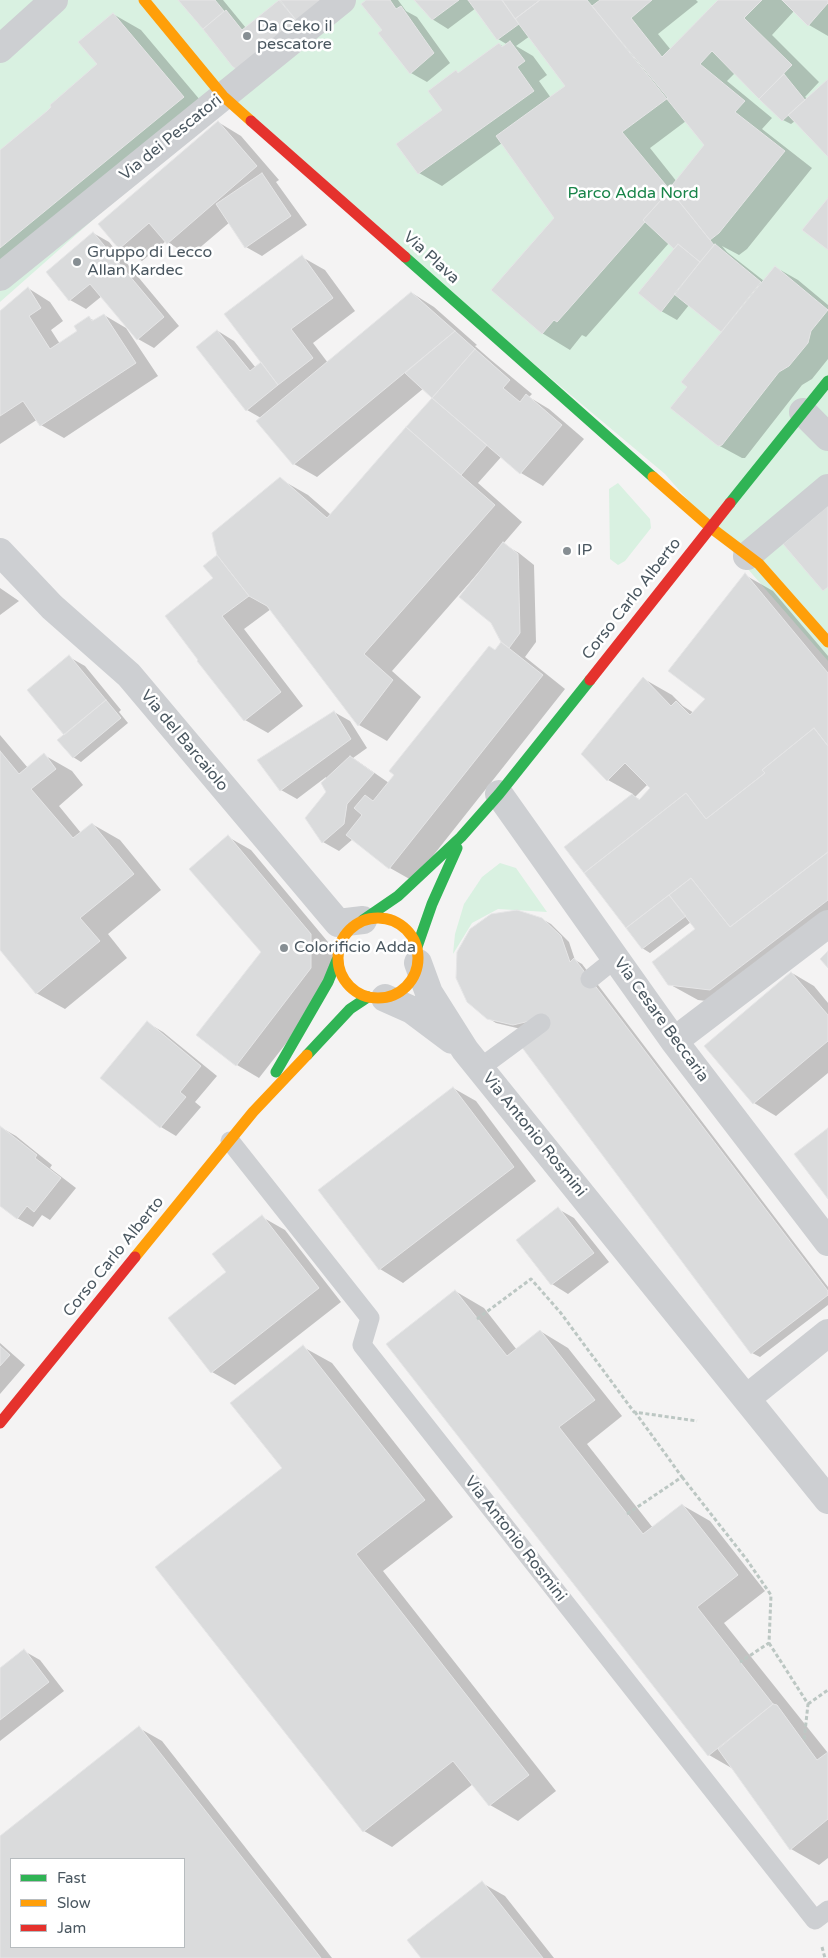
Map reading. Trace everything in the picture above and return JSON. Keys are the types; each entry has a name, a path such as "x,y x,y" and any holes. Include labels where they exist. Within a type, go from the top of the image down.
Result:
{"main road":[{"name":"Via Plava","path":"144,0 223,96 710,527 759,564 828,642"},
{"name":"Corso Carlo Alberto","path":"363,920 398,896 461,837 499,794 828,381"},
{"name":"Corso Carlo Alberto","path":"418,955 432,904 461,837"},
{"path":"379,917 394,920 409,931 418,955 413,980 401,992 377,998 352,990 342,977 337,960 340,944 345,932 363,920 379,917"},
{"name":"Corso Carlo Alberto","path":"253,1112 328,982 337,960"},
{"name":"Corso Carlo Alberto","path":"0,1423 253,1112 350,1009 377,998"}],"street":[{"path":"0,49 54,0"},
{"name":"Via dei Pescatori","path":"0,277 342,0"},
{"path":"803,412 828,437"},
{"path":"746,556 828,488"},
{"name":"Via del Barcaiolo","path":"0,552 52,607 129,675 338,923 363,920"},
{"name":"Via Cesare Beccaria","path":"499,794 674,1041 828,1242"},
{"path":"674,1041 828,924"},
{"name":"Via Antonio Rosmini","path":"418,955 429,993 473,1059 828,1500"},
{"name":"Via Antonio Rosmini","path":"377,998 412,1010 473,1059"},
{"path":"747,1398 828,1333"}],"lane":[{"path":"590,979 616,958"},
{"path":"473,1059 541,1023"},
{"name":"Via Antonio Rosmini","path":"230,1141 370,1318 362,1345 815,1920 828,1910"}],"path":[{"path":"477,1318 531,1279 560,1312 682,1477 747,1560 771,1595 769,1644 808,1704 804,1742"},
{"path":"634,1412 697,1421"},
{"path":"627,1514 682,1477"},
{"path":"740,1662 769,1644"},
{"path":"808,1704 828,1690"}],"green space":[{"name":"Parco Adda Nord","path":"0,0 828,0 828,661 665,474 224,104 0,302"},
{"path":"618,483 650,519 651,528 625,561 618,565 610,559 609,489"},
{"path":"500,863 516,868 547,912 498,909 472,923 453,954 455,934 464,904 482,877"}],"building":[{"path":"178,0 215,0 224,11 203,29"},
{"name":"Da Ceko il pescatore","path":"279,0 300,25 241,73 232,66 203,29 226,10 242,30"},
{"path":"280,0 327,0 300,25"},
{"path":"366,0 390,0 396,9 401,6 434,53 410,74 378,33 382,30 361,4"},
{"path":"414,0 459,0 432,20"},
{"path":"468,0 502,0 519,24 497,40"},
{"path":"502,0 540,0 515,19"},
{"path":"540,0 587,0 668,98 622,132 670,190 643,220 645,222 566,312 557,322 554,320 542,334 491,290 554,218 496,136 565,86 515,19"},
{"path":"600,0 652,0 631,18 662,57 718,0 762,0 744,18 792,65 759,99 712,51 700,64 745,101 735,112 785,151 719,233 710,240 669,189 704,145 592,6"},
{"path":"782,0 828,0 828,3 808,26"},
{"path":"113,13 184,97 0,248 0,150 47,111 51,107 50,105 97,64 78,42"},
{"path":"510,41 525,61 517,67 534,91 418,174 396,144 442,110 428,91 456,70 458,73 499,43 502,47"},
{"path":"784,74 805,100 782,121 759,99"},
{"path":"828,79 828,157 788,115"},
{"path":"218,121 257,166 167,244 149,223 119,249 98,224"},
{"path":"262,173 291,216 245,248 216,204"},
{"path":"670,190 714,245 700,262 678,244 674,249 643,220"},
{"path":"828,198 828,250 802,230"},
{"path":"93,232 164,317 137,340 90,284 69,301 46,272"},
{"path":"678,244 700,262 661,312 638,293"},
{"path":"715,244 761,282 721,332 674,294"},
{"path":"302,255 333,298 291,329 313,358 278,385 224,314"},
{"path":"775,266 828,310 811,331 808,343 789,366 779,372 722,445 718,446 670,408 687,387 681,382"},
{"path":"28,287 41,308 29,316 50,349 77,331 74,326 89,316 92,321 104,314 136,363 40,426 23,401 0,416 0,311"},
{"path":"411,292 455,331 293,465 256,421"},
{"path":"217,330 250,371 261,362 278,385 246,411 196,347"},
{"path":"455,331 475,349 432,398 405,373"},
{"path":"475,349 510,380 503,388 520,402 526,394 562,425 520,474 432,398"},
{"path":"432,398 487,445 461,475 406,427"},
{"path":"406,427 495,505 364,654 393,680 358,726 267,606 249,596 217,555 212,533 280,477 327,518"},
{"path":"828,506 828,587 823,591 783,544"},
{"path":"503,542 518,554 520,633 509,648 501,642 491,623 459,597"},
{"path":"217,555 249,596 222,616 281,692 244,721 165,616 213,578 203,566"},
{"path":"745,573 828,673 828,746 814,728 762,770 765,773 706,819 686,793 584,873 564,847 632,794 639,800 650,788 625,763 607,781 581,754 643,677 671,706 676,701 690,715 705,699 668,671"},
{"path":"501,642 543,675 389,869 346,835 362,815 354,808 365,795 373,801 394,775 389,771 489,646 495,650"},
{"path":"69,655 106,700 64,735 27,690"},
{"path":"106,700 121,718 73,758 57,740"},
{"path":"334,711 351,739 280,791 257,760"},
{"path":"814,728 828,746 828,852 730,927 691,878 626,928 584,873 686,793 706,819 765,773 762,770"},
{"path":"0,751 19,774 44,753 56,769 31,789 73,838 92,823 134,874 80,918 100,941 36,994 0,950"},
{"path":"350,756 374,773 347,804 344,824 322,843 305,818 326,792 321,783"},
{"name":"Colorificio Adda","path":"228,835 311,934 311,968 236,1066 196,1035 261,952 189,869"},
{"path":"828,852 828,900 710,990 668,985 652,962 695,929 669,895 691,878 730,927"},
{"path":"669,895 686,916 642,949 626,928"},
{"path":"517,910 542,918 561,936 570,962 574,958 828,1291 828,1295 751,1354 518,1042 538,1019 513,1025 487,1019 467,1002 456,978 457,952 470,929 491,914"},
{"path":"828,951 828,968 820,959"},
{"path":"791,972 828,1015 828,1041 753,1104 704,1046"},
{"path":"147,1021 201,1066 180,1092 186,1097 160,1128 100,1078"},
{"path":"453,1087 514,1167 379,1270 318,1190"},
{"path":"0,1126 37,1155 35,1158 61,1178 34,1212 27,1206 17,1219 0,1206"},
{"path":"828,1128 828,1199 794,1154"},
{"path":"558,1207 594,1253 551,1285 516,1240"},
{"path":"262,1215 319,1288 211,1373 168,1318 226,1272 212,1254"},
{"path":"455,1290 507,1356 540,1330 595,1400 559,1427 643,1534 682,1504 738,1575 697,1607 773,1704 708,1756 386,1344"},
{"path":"303,1345 425,1500 356,1554 529,1775 489,1806 453,1761 363,1832 155,1567 282,1468 230,1403"},
{"path":"0,1346 10,1355 0,1366"},
{"path":"24,1649 49,1682 0,1720 0,1668"},
{"path":"773,1704 777,1705 817,1760 828,1752 828,1819 790,1850 718,1749"},
{"path":"139,1726 321,1958 0,1958 0,1836"},
{"path":"482,1881 543,1958 421,1958 407,1940"}],"traffic: fast":[{"path":"405,257 653,477"},
{"path":"730,503 828,381"},
{"path":"363,920 398,896 461,837 499,794 590,680"},
{"path":"417,947 432,904 457,848"},
{"path":"276,1072 328,982 337,960"},
{"path":"307,1055 350,1009 368,997"}],"traffic: slow":[{"path":"144,0 223,96 251,121"},
{"path":"653,477 710,527 759,564 828,642"},
{"path":"370,918 386,918 407,929 418,950 418,958 418,966 407,987 386,998 370,998 356,992 344,980 338,966 338,950 344,936 356,924 370,918"},
{"path":"135,1257 253,1112 307,1055"}],"traffic: jam":[{"path":"251,121 405,257"},
{"path":"590,680 730,503"},
{"path":"0,1423 135,1257"}],"place":[{"name":"Da Ceko il pescatore","path":"247,36"},
{"name":"Gruppo di Lecco Allan Kardec","path":"77,262"},
{"name":"IP","path":"567,551"},
{"name":"Colorificio Adda","path":"284,948"}]}
